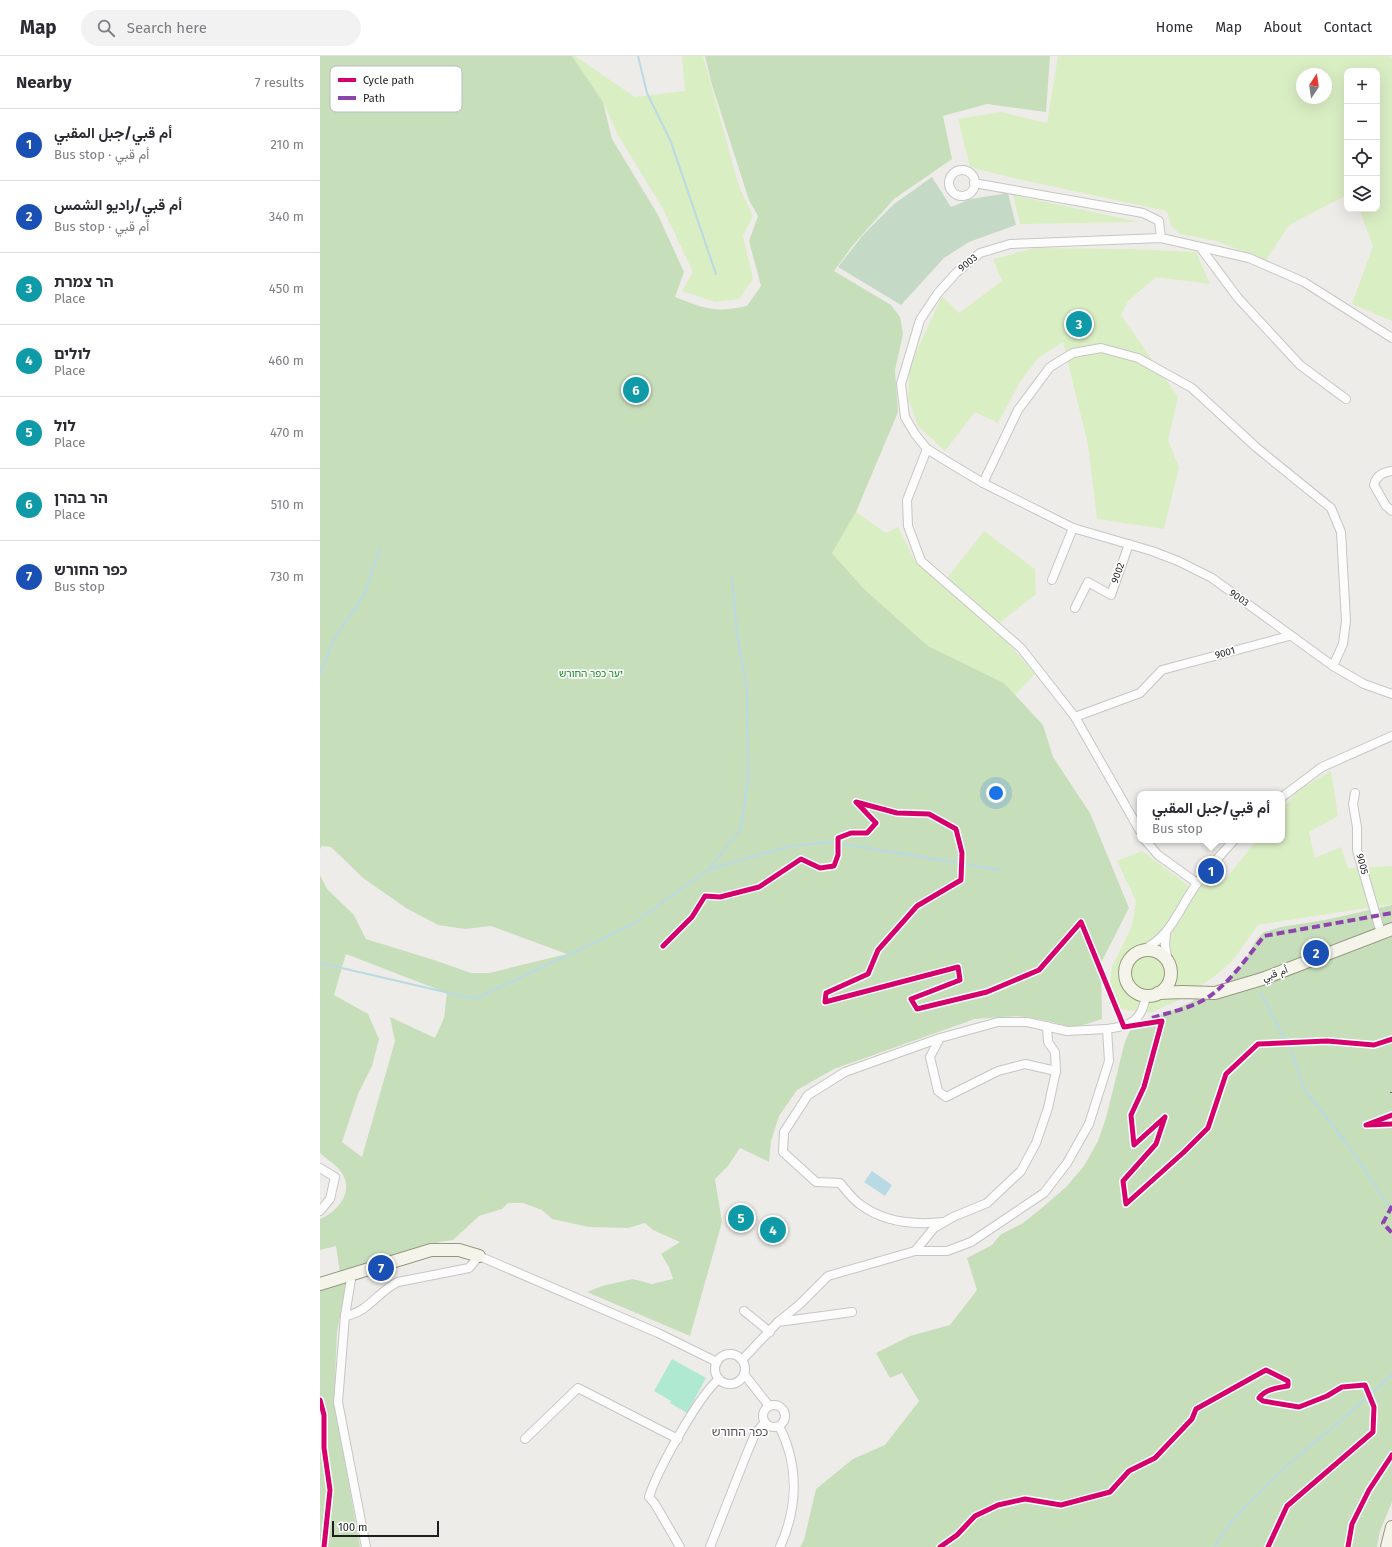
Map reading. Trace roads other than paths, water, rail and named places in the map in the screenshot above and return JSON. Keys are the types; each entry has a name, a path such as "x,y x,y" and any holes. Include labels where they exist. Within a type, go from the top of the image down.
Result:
{"street":[{"path":"974,183 1143,213 1159,221 1161,238"},
{"name":"9003","path":"1392,338 1304,282 1249,258 1161,238 1010,244 980,253 956,273 938,293 920,320 901,384 905,417 915,434 927,449 983,483 1074,528 1129,544 1178,561 1212,578 1333,666 1364,684 1392,694"},
{"path":"1200,246 1238,298 1300,365 1346,398"},
{"path":"983,483 1018,410 1050,367 1073,353 1101,348 1138,358 1192,388 1257,448 1331,508 1341,532 1346,621 1343,644 1333,666"},
{"path":"927,449 907,500 908,526 921,561 1021,648 1075,717 1137,826"},
{"path":"1392,472 1387,472 1378,477 1374,485 1386,506 1392,511"},
{"path":"1052,580 1074,528"},
{"name":"9002","path":"1075,608 1088,582 1110,595 1129,544"},
{"name":"9001","path":"1075,717 1140,693 1162,670 1290,636"},
{"path":"1285,795 1322,766 1392,736"},
{"name":"9005","path":"1355,794 1353,804 1357,827 1357,850 1387,931"},
{"path":"1148,843 1158,855 1197,883"},
{"path":"1140,951 1156,951 1163,955 1169,965 1169,982 1158,993 1146,995 1135,992 1129,987 1126,980 1126,965 1130,958 1140,951 1153,945 1166,933 1197,883 1231,843"},
{"name":"أم قبي","path":"1158,993 1215,993 1262,979 1387,931"},
{"name":"أم قبي","path":"1166,933 1165,944 1169,965 1174,978 1189,989 1202,992"},
{"path":"944,1222 929,1224 887,1220 860,1205 840,1183 816,1182 783,1152 784,1132 808,1095 845,1072 940,1038 998,1022 1026,1022 1066,1031 1124,1027 1139,1017 1144,1008 1146,995"},
{"path":"915,1251 934,1228 987,1202 1021,1171 1036,1143 1048,1108 1056,1071 1056,1052 1048,1042 1047,1026"},
{"path":"742,1360 778,1322 800,1304 828,1276 915,1251 947,1251 971,1242 1044,1194 1067,1163 1089,1124 1109,1061 1107,1029"},
{"path":"940,1038 930,1057 938,1091 946,1096 998,1071 1025,1064 1056,1071"},
{"path":"320,1168 334,1177 330,1199 320,1211"},
{"path":"320,1284 352,1273 440,1248 460,1250 479,1256 658,1333 717,1362"},
{"path":"345,1316 356,1314 388,1288 398,1282 469,1268 479,1256"},
{"path":"352,1273 345,1316 338,1402 366,1547"},
{"path":"744,1311 770,1332"},
{"path":"778,1322 852,1312"},
{"path":"729,1354 734,1354 742,1360 745,1369 742,1378 733,1383 723,1382 719,1379 715,1371 717,1362 720,1358 729,1354"},
{"path":"744,1374 769,1406"},
{"path":"680,1547 655,1504 649,1497 678,1439 710,1386 719,1379"},
{"path":"525,1439 578,1388 616,1406 678,1439"},
{"path":"769,1406 779,1406 784,1410 784,1421 779,1426 773,1427 765,1422 763,1415 769,1406"},
{"path":"710,1547 755,1434 765,1422"},
{"path":"779,1426 786,1438 795,1493 791,1517 780,1547"},
{"path":"1387,1547 1392,1526"}],"water":[{"path":"872,1171 892,1185 885,1196 864,1182"}],"waterway":[{"path":"638,56 647,93 671,142 716,274"},
{"path":"320,674 334,639 364,595 380,548"},
{"path":"320,963 475,999 631,925 709,869 741,829 748,777 747,691 737,634 732,577"},
{"path":"710,869 790,846 831,842 1001,870"},
{"path":"1261,993 1290,1049 1305,1091 1346,1142 1392,1211"},
{"path":"1215,1547 1230,1524 1265,1487 1375,1391 1392,1374"}],"place":[{"name":"הר צמרת","path":"1079,324"},
{"name":"הר בהרן","path":"636,390"},
{"name":"أم قبي/جبل المقبي","path":"1211,871"},
{"name":"أم قبي/راديو الشمس","path":"1316,953"},
{"name":"לול","path":"741,1218"},
{"name":"לולים","path":"773,1230"},
{"name":"כפר החורש","path":"381,1268"}],"district":[{"name":"כפר החורש","path":"740,1432"}],"park label":[{"name":"יער כפר החורש","path":"591,674"}]}
